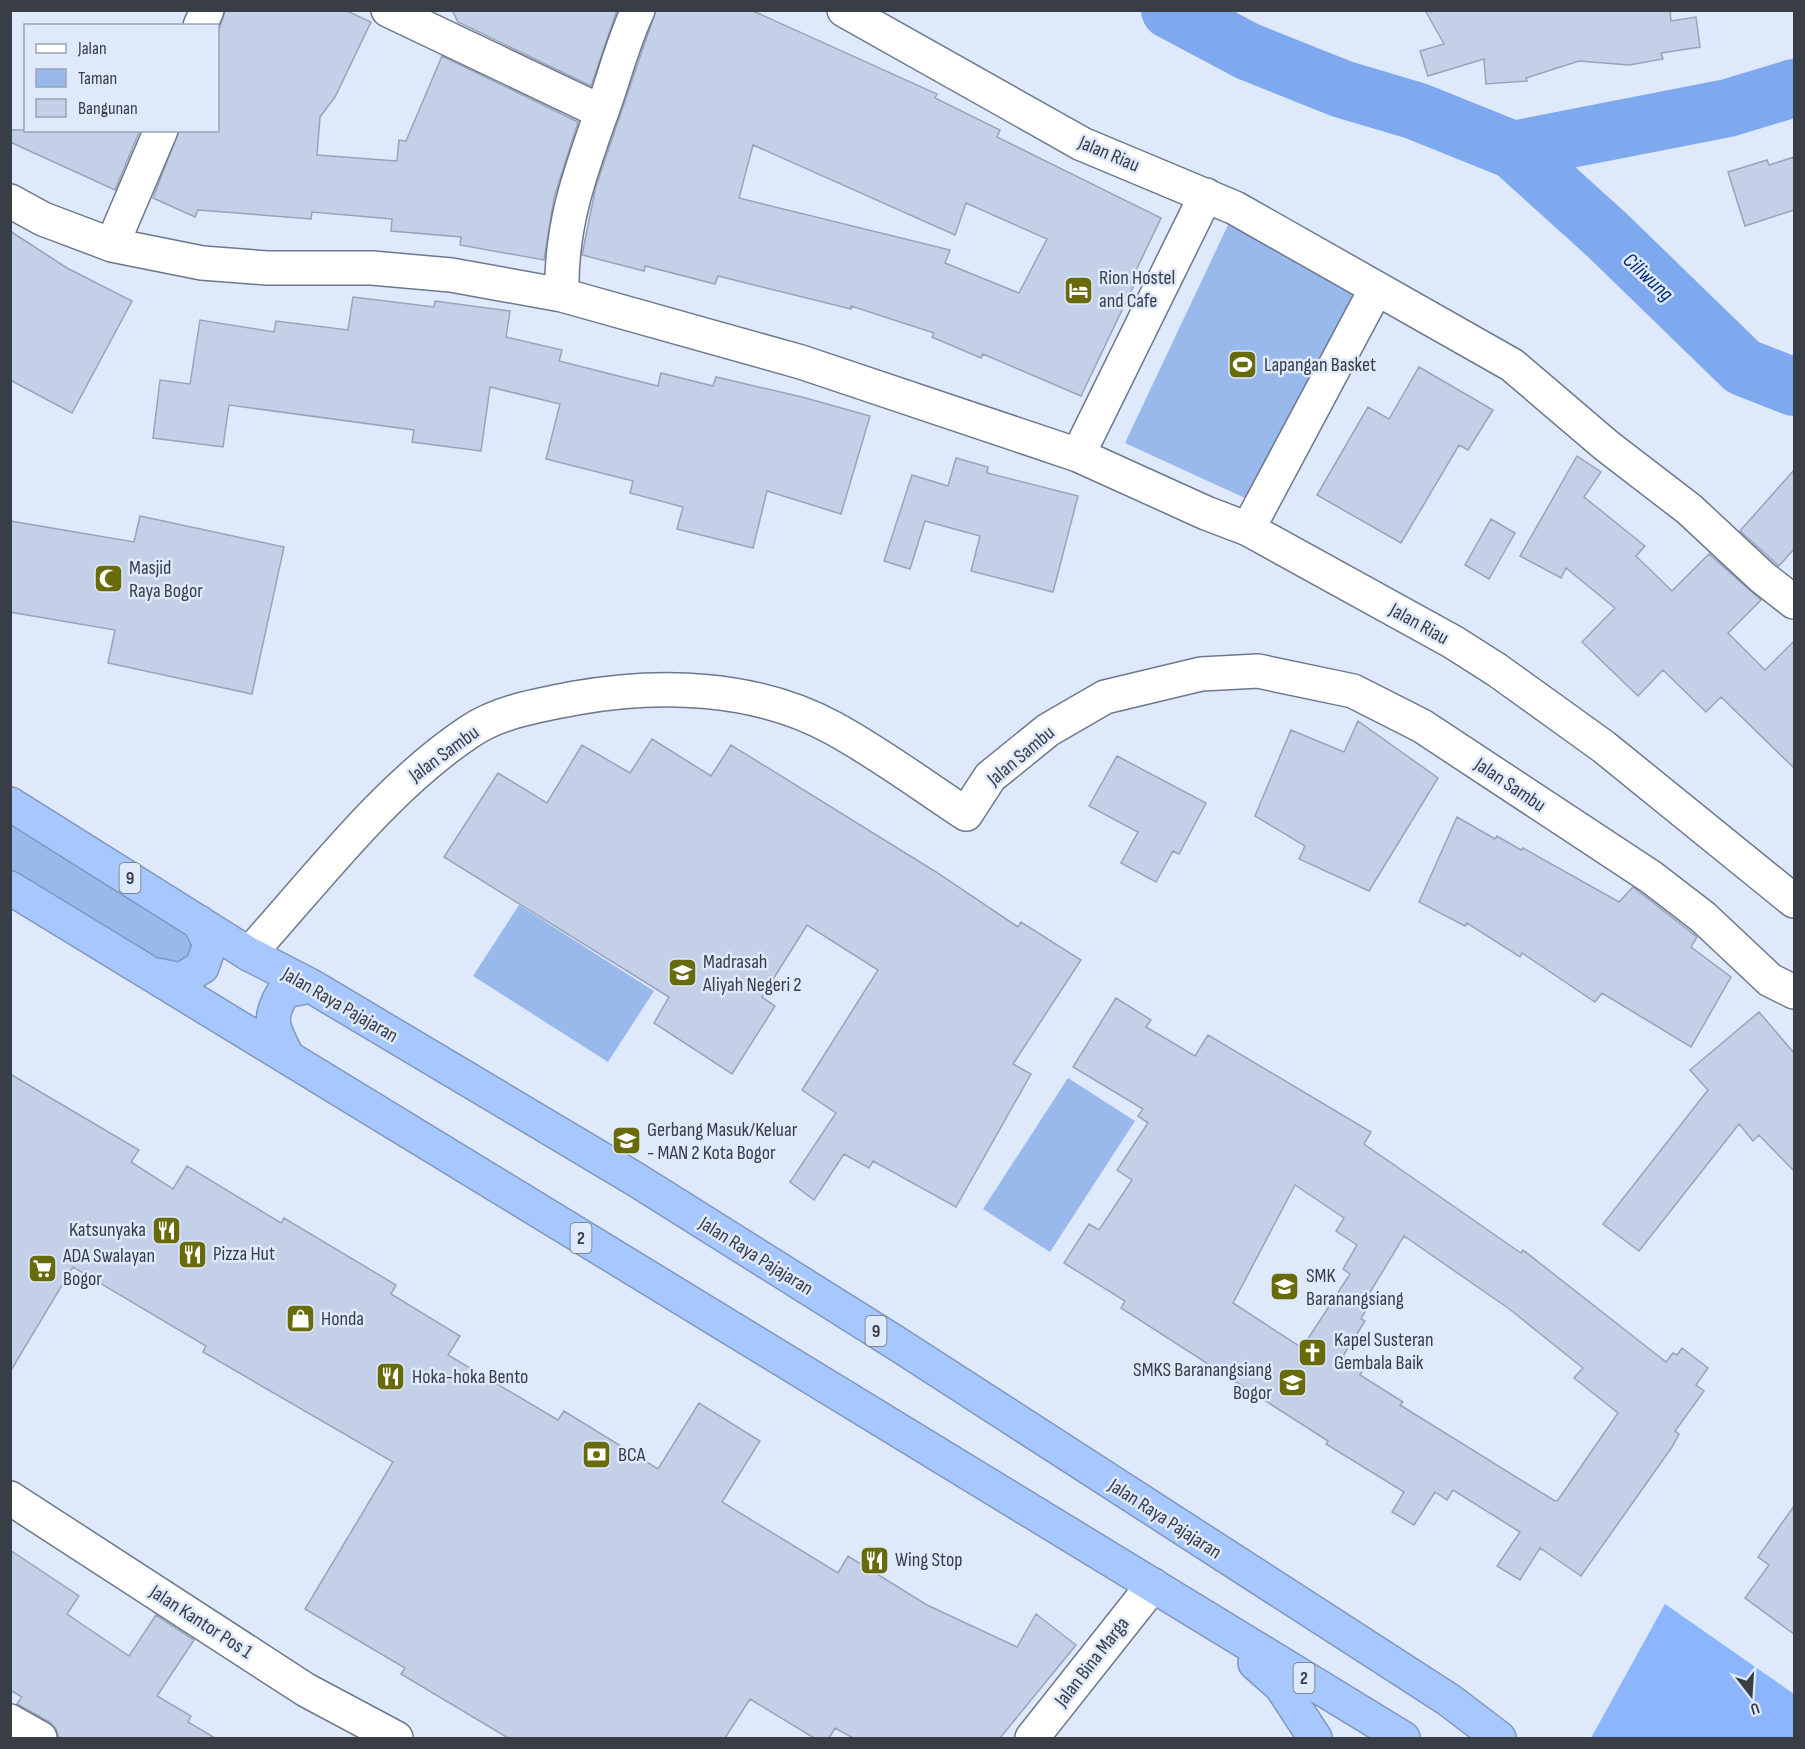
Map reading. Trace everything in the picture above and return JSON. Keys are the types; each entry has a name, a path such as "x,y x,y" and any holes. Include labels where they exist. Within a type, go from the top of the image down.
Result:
{"highway":[{"name":"Jalan Raya Pajajaran","path":"10,804 249,954 311,987 635,1179 866,1324 1449,1700 1489,1736"},
{"name":"2","path":"10,888 286,1054 575,1234 1403,1738"},
{"path":"156,975 181,980 202,967 210,944 199,922"},
{"path":"286,1054 271,1024 274,1008 284,991 311,987"},
{"path":"1205,1617 1281,1686 1315,1738"}],"street":[{"path":"201,24 207,10"},
{"path":"388,10 602,112"},
{"path":"562,296 561,260 568,216 580,169 602,112 613,72 638,10"},
{"name":"Jalan Riau","path":"844,10 1083,144 1235,208 1512,366 1607,446 1689,509 1762,577 1794,602"},
{"path":"112,245 159,132"},
{"path":"1078,455 1206,195"},
{"name":"Jalan Riau","path":"10,201 43,219 112,245 202,263 267,268 372,268 451,275 562,296 801,362 1078,455 1206,513 1248,529 1454,642 1604,747 1794,901"},
{"path":"1248,529 1376,289"},
{"name":"Jalan Sambu","path":"249,954 405,781 470,731 522,708 597,694 691,690 745,696 831,727 966,814 990,777 1048,730 1105,697 1201,674 1258,671 1353,691 1422,726 1651,877 1703,918 1770,980 1794,992"},
{"name":"Jalan Kantor Pos 1","path":"10,1498 306,1690 396,1738"},
{"name":"Jalan Bina Marga","path":"1032,1738 1152,1586"},
{"path":"10,1721 40,1738"}],"green space":[{"name":"Lapangan Basket","path":"1228,225 1361,287 1258,504 1125,443"},
{"path":"10,803 210,944 181,980 11,890"},
{"path":"519,905 654,991 608,1062 473,976"},
{"path":"1068,1078 1135,1121 1050,1252 983,1209"}],"shaded area":[{"path":"1665,1604 1794,1694 1794,1738 1591,1738"}],"building":[{"path":"225,10 345,10 371,22 335,97 320,117 317,155 397,161 399,140 406,141 442,56 578,122 554,198 544,260 460,245 461,237 391,231 392,219 312,212 311,219 198,210 195,217 153,198 178,132 219,132 219,30"},
{"path":"452,10 617,10 591,86 458,22"},
{"path":"656,10 751,10 937,94 935,98 1000,130 997,137 1161,218 1130,283 1134,285 1081,396 983,354 981,358 932,337 934,333 851,306 851,309 718,276 715,284 645,266 644,271 582,255 596,186","holes":["753,145 955,235 966,203 1047,239 1019,293 945,263 950,250 739,198"]},
{"path":"1425,10 1670,10 1671,21 1696,17 1700,47 1661,53 1663,59 1629,65 1579,61 1526,78 1527,81 1486,84 1484,59 1428,76 1420,51 1444,44"},
{"path":"10,130 139,132 115,190 10,142"},
{"path":"1794,157 1794,210 1745,226 1728,172 1767,160 1769,165"},
{"path":"10,231 67,268 132,301 72,413 10,380"},
{"path":"353,297 434,307 435,301 510,311 506,337 562,350 559,361 658,386 661,373 713,386 716,377 870,416 841,514 767,491 753,548 677,529 683,507 630,493 633,481 546,459 560,404 490,387 481,451 412,442 414,430 229,405 223,447 153,438 160,380 190,384 200,320 274,332 276,321 348,330"},
{"path":"1419,367 1493,410 1468,450 1459,445 1401,543 1317,495 1368,407 1389,419"},
{"path":"1577,456 1601,472 1584,497 1645,546 1636,556 1672,591 1709,554 1761,600 1728,633 1765,670 1794,641 1794,768 1721,697 1706,712 1663,670 1638,696 1582,642 1615,608 1566,568 1561,578 1520,556"},
{"path":"956,458 988,467 987,473 1078,496 1053,592 971,571 980,536 925,521 910,569 884,561 912,475 948,486"},
{"path":"1794,470 1794,549 1779,566 1740,531"},
{"name":"Masjid Raya Bogor","path":"140,516 284,547 252,694 108,663 115,630 10,612 10,521 134,542"},
{"path":"1491,519 1515,533 1489,579 1465,565"},
{"path":"1358,721 1438,778 1369,891 1299,859 1305,846 1255,816 1291,730 1344,752"},
{"path":"652,739 711,776 731,745 936,872 1018,927 1021,922 1081,960 1013,1064 1031,1074 956,1207 873,1161 869,1168 844,1154 814,1200 790,1182 836,1113 802,1090 878,970 807,925 762,997 775,1006 732,1074 654,1023 669,997 444,857 498,773 547,803 582,745 630,773"},
{"path":"1117,756 1206,803 1179,854 1173,851 1156,882 1121,863 1138,832 1089,806"},
{"path":"1457,817 1495,839 1497,836 1521,850 1523,848 1619,902 1633,887 1697,937 1691,947 1731,977 1691,1047 1602,993 1595,1002 1522,953 1520,957 1467,923 1465,926 1419,902"},
{"path":"1116,998 1151,1020 1146,1027 1195,1056 1208,1035 1371,1132 1364,1144 1521,1253 1523,1250 1666,1362 1673,1353 1677,1355 1682,1348 1708,1368 1696,1385 1704,1391 1675,1431 1679,1434 1672,1447 1581,1576 1540,1548 1520,1580 1497,1566 1520,1532 1453,1490 1447,1500 1435,1492 1414,1525 1392,1512 1404,1492 1326,1444 1328,1441 1121,1308 1125,1301 1064,1263 1089,1224 1099,1230 1132,1180 1117,1170 1148,1123 1138,1116 1143,1109 1073,1067","holes":["1295,1185 1344,1218 1336,1231 1357,1245 1343,1269 1350,1274 1302,1348 1233,1303","1404,1236 1508,1308 1583,1368 1574,1378 1618,1413 1558,1500 1555,1501 1400,1405 1403,1402 1360,1375 1364,1369 1343,1356 1365,1321 1361,1319 1374,1296 1369,1294"]},
{"path":"1759,1012 1794,1053 1794,1171 1759,1135 1753,1141 1739,1124 1639,1251 1603,1224 1708,1090 1690,1070"},
{"path":"10,1074 139,1150 131,1162 173,1189 187,1166 281,1223 284,1218 396,1285 391,1294 460,1336 448,1355 558,1420 564,1411 658,1469 699,1403 760,1441 722,1502 838,1573 848,1556 927,1605 1017,1647 1036,1614 1076,1645 1000,1738 853,1738 835,1728 829,1738 814,1738 750,1699 725,1738 508,1738 401,1674 405,1668 305,1609 393,1462 203,1352 206,1346 73,1267 10,1372"},
{"path":"1794,1506 1794,1634 1745,1598 1769,1565 1758,1557"},
{"path":"10,1550 79,1596 67,1614 129,1656 156,1615 194,1640 157,1696 191,1716 188,1722 215,1738 59,1738 50,1722 17,1704 22,1697 10,1690"}],"waterway":[{"name":"Ciliwung","path":"1170,10 1247,51 1342,89 1416,111 1513,150 1606,234 1743,367 1794,387"},
{"name":"Ciliwung","path":"1513,150 1728,108 1794,88"}],"place":[{"name":"Rion Hostel and Cafe","path":"1078,290"},
{"name":"Lapangan Basket","path":"1243,365"},
{"name":"Masjid Raya Bogor","path":"108,579"},
{"name":"Madrasah Aliyah Negeri 2","path":"682,973"},
{"name":"Gerbang Masuk/Keluar - MAN 2 Kota Bogor","path":"626,1141"},
{"name":"Katsunyaka","path":"167,1230"},
{"name":"Pizza Hut","path":"192,1254"},
{"name":"ADA Swalayan Bogor","path":"42,1268"},
{"name":"SMK Baranangsiang","path":"1285,1287"},
{"name":"Honda","path":"300,1319"},
{"name":"Kapel Susteran Gembala Baik","path":"1313,1352"},
{"name":"Hoka-hoka Bento","path":"391,1377"},
{"name":"SMKS Baranangsiang Bogor","path":"1293,1382"},
{"name":"BCA","path":"597,1455"},
{"name":"Wing Stop","path":"874,1560"}]}
